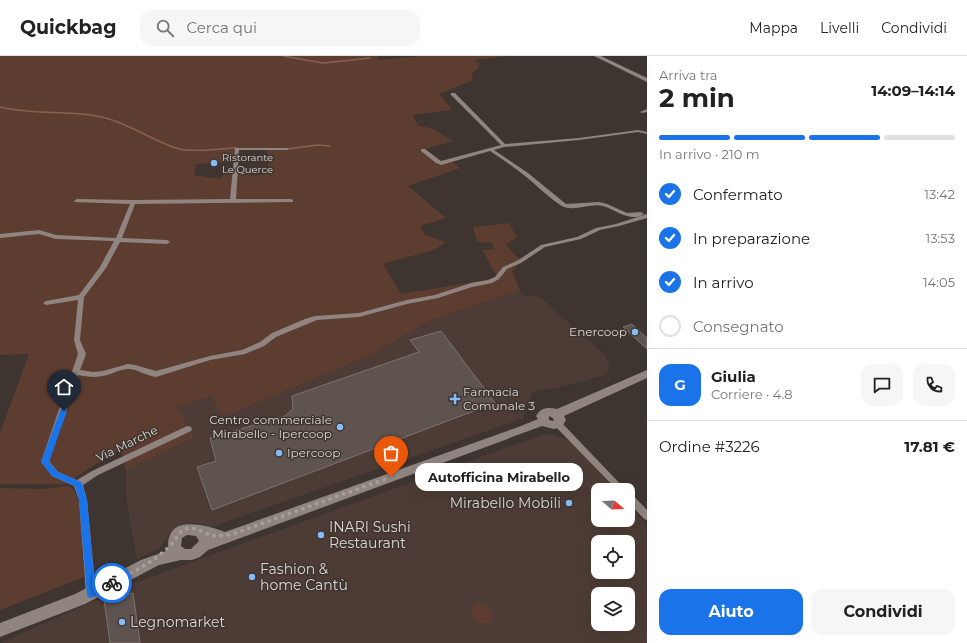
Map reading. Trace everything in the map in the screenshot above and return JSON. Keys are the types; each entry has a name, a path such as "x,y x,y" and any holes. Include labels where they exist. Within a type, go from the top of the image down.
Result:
{"main road":[{"path":"598,57 647,80"},
{"path":"203,538 230,535 525,429 544,421 543,415 546,412 552,412 558,419 647,374"},
{"path":"0,630 91,594 148,564 171,554 177,548 177,535 185,530 193,528 203,538"},
{"path":"177,548 189,555 194,554 198,552 203,538"}],"street":[{"path":"453,94 504,146"},
{"path":"423,150 441,163 504,146 580,139 638,131 647,133"},
{"path":"233,201 236,149 287,149"},
{"path":"491,150 526,174 564,205 598,204 604,205 624,215 647,214"},
{"path":"77,201 291,201"},
{"path":"91,594 83,500 78,484 55,474 45,462 82,354 77,340 80,297 103,268 118,240 134,202"},
{"path":"76,372 100,374 132,366 148,373 156,374 210,358 243,352 262,344 274,335 317,318 359,315 407,302 436,297 471,285 490,282 497,278 505,268 520,262 543,246 579,238 598,229 617,225 647,214"},
{"path":"0,236 39,232 56,237 167,242"},
{"path":"46,303 80,297"},
{"path":"558,419 616,483"},
{"name":"Via Marche","path":"78,484 95,473 188,429"},
{"path":"635,503 647,516"}],"shaded area":[{"path":"0,56 377,56 379,60 421,56 507,56 475,60 480,65 479,68 471,74 473,80 440,94 452,110 413,115 418,126 431,128 453,141 422,150 438,165 452,162 460,168 408,186 446,218 420,226 425,235 446,242 434,250 383,264 401,294 498,278 482,250 494,249 492,243 477,242 473,227 509,223 517,238 505,244 521,261 512,272 520,290 429,321 373,354 223,417 211,396 176,407 195,437 126,470 121,448 65,484 0,484 0,433 29,354 0,355","holes":["239,149 267,150 269,172 264,174 248,175 226,171 221,179 194,175 196,164 233,162"]},
{"path":"520,290 522,295 534,296 542,299 604,354 610,365 606,375 556,388 538,390 532,393 523,418 507,424 208,528 195,523 174,527 160,548 137,559 126,498 126,470 194,437 175,407 211,395 223,417 373,354 429,321"},
{"path":"552,434 572,442 609,483 591,483 591,527 635,527 635,512 647,525 647,643 0,643 137,582 542,435"},
{"path":"69,486 75,492 80,506 84,577 0,610 0,488 42,489"},
{"path":"478,603 485,605 491,611 492,621 481,623 474,619 472,611"}],"building":[{"name":"Enercoop","path":"632,324 647,338 647,349 623,327"},
{"name":"Centro commerciale Mirabello - Ipercoop","path":"441,331 495,403 212,510 197,467 216,461 210,438 285,416 293,409 292,396 419,352 410,340"},
{"name":"Legnomarket","path":"133,593 140,643 110,643 104,600"}],"waterway":[{"path":"283,56 323,63 370,58"},
{"path":"0,107 14,110 82,114 109,119 179,149 200,150 237,148"},
{"path":"288,149 317,145 330,146"}],"way so far":[{"path":"112,583 148,564 168,549 180,532 189,528 198,529 201,532 214,536 230,535 391,477"}],"place":[{"name":"Ristorante Le Querce","path":"214,163"},
{"name":"Enercoop","path":"635,332"},
{"name":"Farmacia Comunale 3","path":"455,399"},
{"name":"Centro commerciale Mirabello - Ipercoop","path":"340,427"},
{"name":"Ipercoop","path":"279,453"},
{"name":"Autofficina Mirabello","path":"391,477"},
{"name":"Mirabello Mobili","path":"569,503"},
{"name":"INARI Sushi Restaurant","path":"321,535"},
{"name":"Fashion & home Cantù","path":"252,577"},
{"name":"Legnomarket","path":"122,622"}],"route":[{"path":"64,411 45,462 55,474 78,484 83,500 91,594 112,583"}]}
